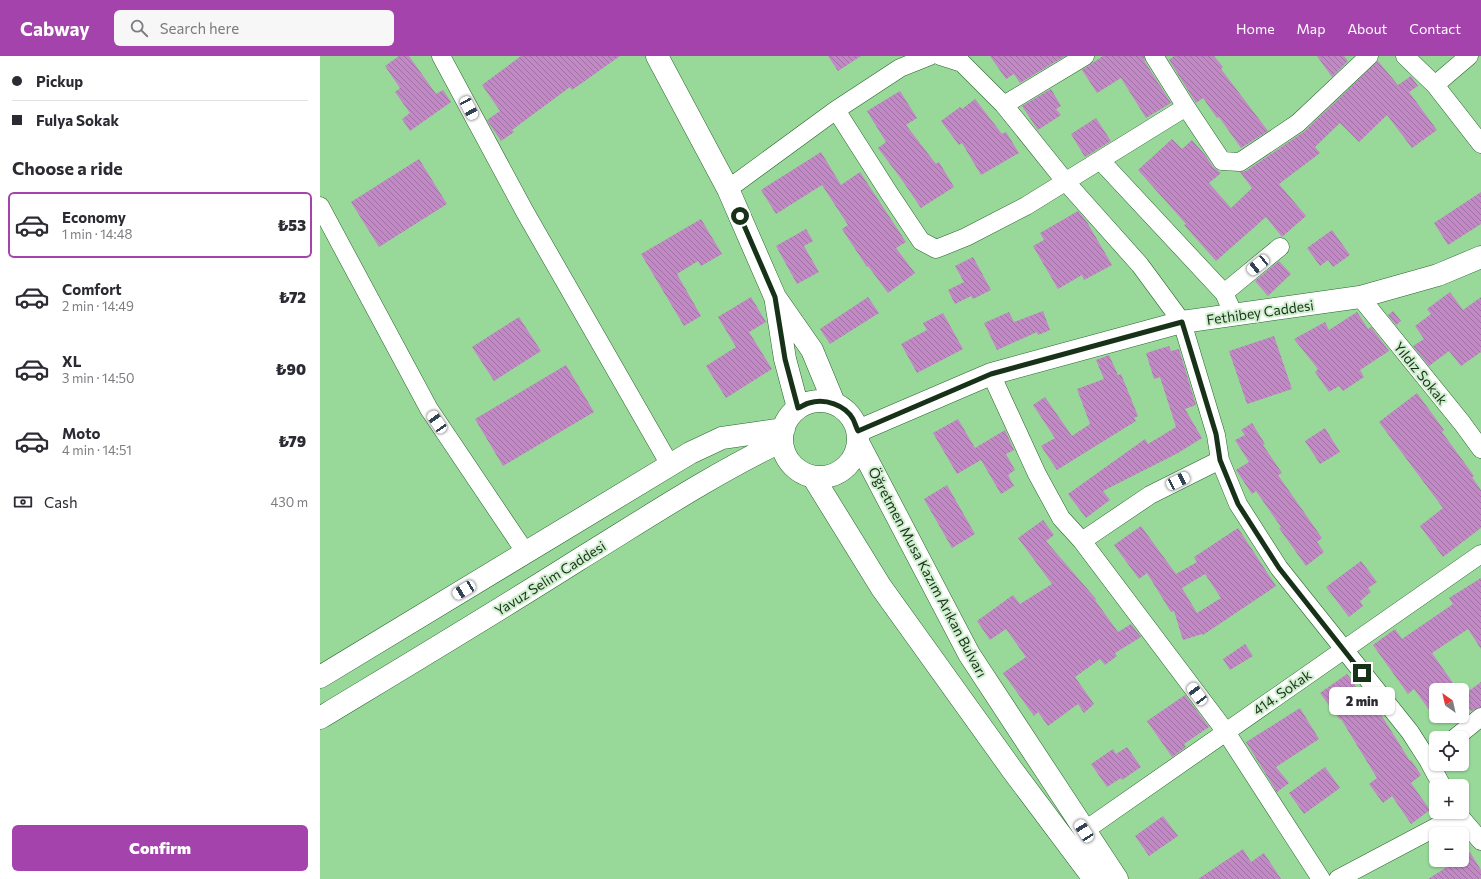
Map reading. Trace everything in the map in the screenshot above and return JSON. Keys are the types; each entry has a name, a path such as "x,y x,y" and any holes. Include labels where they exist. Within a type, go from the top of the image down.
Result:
{"street":[{"path":"441,56 525,212 670,465"},
{"path":"657,56 728,189 775,297 812,350 834,403"},
{"path":"728,189 836,110 900,68 930,56"},
{"path":"940,56 968,60 1065,182 1140,265 1182,322 1216,434 1220,460 1238,504 1279,568 1410,732 1429,754"},
{"path":"1004,105 1084,56"},
{"path":"1154,56 1222,162 1240,162 1298,123 1369,56"},
{"path":"1405,56 1435,85 1481,144"},
{"path":"1435,85 1469,56"},
{"path":"836,110 921,241 936,249 966,237 1026,206 1186,107"},
{"path":"1100,160 1224,293 1234,315"},
{"path":"320,206 428,409 526,553"},
{"path":"1224,293 1280,247"},
{"name":"Fethibey Caddesi","path":"858,438 991,374 1182,322 1360,297 1438,275 1481,257"},
{"path":"775,297 785,359 798,408"},
{"name":"Yıldız Sokak","path":"1360,297 1462,423 1481,449"},
{"path":"991,374 1037,474 1061,518 1082,541 1226,732 1321,879"},
{"path":"822,401 834,403 845,410 853,419 858,438 855,456 848,466 838,474 825,478 813,477 801,472 791,465 785,454 783,435 789,418 798,408 809,403 822,401"},
{"path":"320,678 690,453 722,438 783,435"},
{"name":"Yavuz Selim Caddesi","path":"320,718 473,626 783,435"},
{"name":"Öğretmen Musa Kazım Arıkan Bulvarı","path":"858,438 969,654 1117,879"},
{"path":"1082,541 1150,495 1220,460"},
{"path":"813,477 881,587 1013,771 1094,879"},
{"name":"414. Sokak","path":"1084,831 1481,554"},
{"path":"1464,731 1481,717"},
{"path":"1338,879 1447,819"},
{"path":"1461,819 1481,841"}],"building":[{"path":"399,56 409,56 436,94 443,90 451,102 410,131 402,119 410,113 395,92 400,88 385,66"},
{"path":"521,56 620,56 572,90 570,87 512,130 514,132 501,141 487,120 500,111 482,85"},
{"path":"828,56 861,56 838,71"},
{"path":"990,56 1065,56 1020,83 1014,74 1006,79"},
{"path":"1103,56 1144,56 1145,62 1171,103 1146,118 1121,78 1097,93 1082,70"},
{"path":"1174,56 1214,56 1223,67 1221,69 1268,131 1241,148 1219,117 1217,118 1203,98 1196,103 1169,60"},
{"path":"1317,56 1344,56 1348,61 1332,77"},
{"path":"1378,61 1398,85 1411,76 1418,86 1409,92 1437,130 1412,148 1387,115 1359,142 1340,123 1315,147 1320,153 1279,184 1306,216 1282,237 1266,217 1216,261 1184,225 1186,224 1138,170 1172,139 1182,149 1192,140 1206,156 1213,167 1221,173 1209,183 1231,208 1252,188 1240,172 1246,171 1305,131"},
{"path":"1051,89 1061,106 1056,109 1061,115 1038,130 1022,106"},
{"path":"900,91 917,118 906,125 936,164 939,162 954,187 921,208 878,148 886,142 867,111"},
{"path":"975,99 1002,134 1006,132 1019,153 981,175 962,143 959,145 941,121 960,107 962,109"},
{"path":"1096,118 1111,141 1085,157 1071,134"},
{"path":"821,152 841,185 860,172 906,242 896,248 915,273 888,293 868,266 867,267 842,229 848,225 822,185 776,214 761,190"},
{"path":"419,159 447,204 379,247 351,202"},
{"path":"1481,192 1481,224 1448,245 1434,223"},
{"path":"1078,211 1087,222 1112,265 1084,280 1082,275 1058,289 1033,246 1044,240 1040,233"},
{"path":"701,219 722,254 701,266 698,261 677,274 701,316 684,326 641,254"},
{"path":"806,229 813,241 804,246 819,272 797,284 776,246"},
{"path":"1332,230 1350,255 1333,267 1328,260 1320,266 1307,248"},
{"path":"973,257 991,290 973,299 971,296 955,304 948,290 964,282 955,266"},
{"path":"1279,261 1291,274 1268,296 1255,281"},
{"path":"1450,292 1463,310 1481,297 1481,352 1461,366 1449,351 1429,366 1413,346 1424,339 1415,326 1431,314 1427,309"},
{"path":"751,297 766,322 749,332 772,369 726,398 706,366 736,347 718,317"},
{"path":"868,297 879,313 830,344 820,329"},
{"path":"1043,311 1050,330 1038,335 1037,332 997,350 984,323 1009,312 1014,322"},
{"path":"1393,311 1401,321 1396,325 1388,315"},
{"path":"1357,312 1368,329 1371,327 1389,351 1360,370 1364,377 1343,391 1339,386 1329,392 1315,372 1318,369 1294,339 1325,322 1329,330"},
{"path":"943,313 963,349 917,373 901,344 927,330 923,323"},
{"path":"519,317 541,351 494,381 472,347"},
{"path":"1274,336 1292,389 1247,404 1229,351"},
{"path":"1169,346 1171,351 1179,349 1196,405 1185,409 1202,438 1178,453 1103,491 1110,500 1086,518 1068,494 1145,439 1148,444 1176,427 1160,377 1154,379 1146,353"},
{"path":"1109,355 1118,375 1121,374 1138,416 1134,418 1136,421 1057,470 1041,446 1055,438 1033,405 1045,397 1072,436 1090,424 1077,389 1104,379 1096,360"},
{"path":"566,365 594,412 503,466 475,419"},
{"path":"1417,393 1444,430 1442,432 1474,476 1472,477 1481,490 1481,528 1443,557 1420,526 1443,508 1379,422"},
{"path":"958,419 975,448 1005,430 1014,450 1006,454 1015,470 1008,475 1014,486 1001,494 981,460 957,474 933,433"},
{"path":"1252,423 1265,444 1263,445 1282,473 1278,475 1322,538 1317,542 1324,552 1306,566 1279,528 1281,527 1256,491 1252,494 1236,470 1249,462 1235,440 1245,435 1241,430"},
{"path":"1325,428 1340,452 1320,464 1305,441"},
{"path":"947,485 975,534 952,548 924,499"},
{"path":"1043,520 1054,535 1046,541 1096,599 1095,600 1118,632 1131,624 1141,637 1115,653 1117,656 1105,665 1100,659 1075,677 1094,704 1084,713 1078,704 1048,726 1038,712 1034,716 1003,673 1026,657 1006,629 990,640 977,621 1013,595 1020,604 1052,584 1018,538"},
{"path":"1141,526 1176,574 1197,562 1194,557 1238,528 1276,586 1203,635 1202,634 1183,640 1174,611 1171,612 1147,573 1139,579 1114,545","holes":["1205,574 1221,598 1197,613 1182,588"]},
{"path":"1361,561 1377,582 1368,588 1371,592 1360,601 1363,606 1349,617 1326,587"},
{"path":"1481,578 1481,649 1468,629 1432,653 1453,683 1429,683 1429,709 1414,689 1408,694 1373,645 1395,629 1402,639 1453,604 1449,598"},
{"path":"1245,644 1253,656 1230,670 1223,659"},
{"path":"1347,674 1377,715 1380,713 1410,761 1411,760 1421,775 1411,783 1429,811 1411,824 1392,796 1383,803 1369,784 1377,778 1341,719 1340,720 1320,693"},
{"path":"1481,682 1481,707 1471,711 1469,708 1469,691"},
{"path":"1185,695 1209,727 1184,744 1186,747 1172,757 1147,721"},
{"path":"1300,708 1319,739 1276,767 1289,783 1277,792 1246,742"},
{"path":"1127,747 1141,767 1122,780 1121,778 1107,787 1091,764 1113,749 1116,754"},
{"path":"1325,767 1340,788 1304,814 1289,793"},
{"path":"1163,816 1178,836 1149,856 1135,836"},
{"path":"1243,849 1251,862 1264,853 1281,879 1198,879"},
{"path":"1470,852 1481,870 1481,879 1428,879 1447,867 1469,867"}],"route":[{"path":"740,216 775,297 785,359 798,408 809,403 822,401 834,403 845,410 853,419 858,431 991,374 1182,322 1216,434 1220,460 1238,504 1279,568 1362,673"}]}
